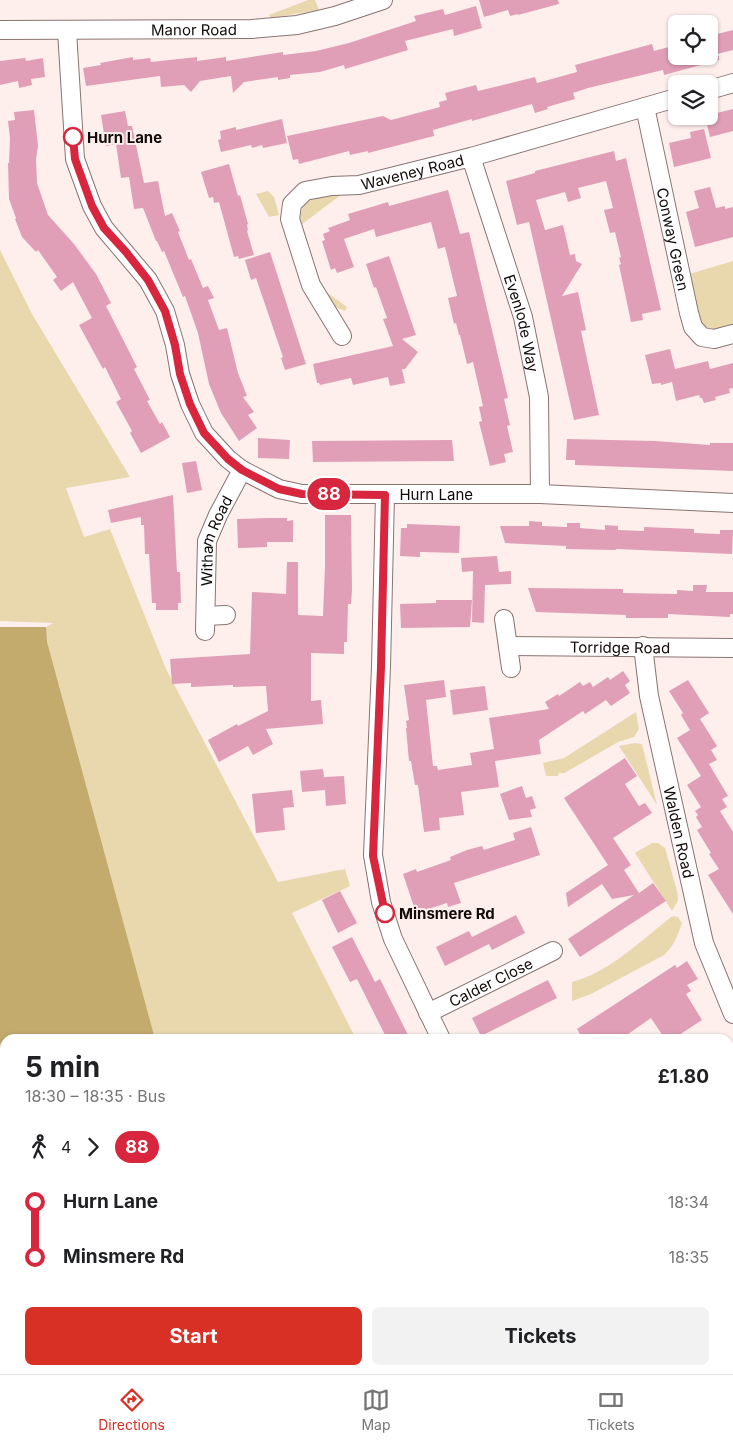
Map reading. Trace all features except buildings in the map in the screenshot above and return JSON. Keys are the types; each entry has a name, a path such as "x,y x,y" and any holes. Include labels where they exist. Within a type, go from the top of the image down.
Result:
{"street":[{"name":"Manor Road","path":"0,30 252,29 297,25 335,16 383,0"},
{"name":"Hurn Lane","path":"67,31 75,159 80,177 104,228 148,280 165,311 175,345 180,374 190,404 204,433 228,459 242,470 279,489 302,494 540,494 733,503"},
{"path":"718,87 733,83"},
{"name":"Waveney Road","path":"342,336 311,285 290,219 292,204 305,191 332,186 359,185 471,156 668,100"},
{"name":"Conway Green","path":"645,107 688,313 693,327 702,337 714,339 733,334"},
{"name":"Evenlode Way","path":"471,156 525,326 539,396 540,494"},
{"name":"Witham Road","path":"226,615 206,624 207,541 218,514 242,470"},
{"path":"385,495 381,667 373,856 382,902 393,939 438,1034"},
{"path":"504,619 511,668"},
{"name":"Torridge Road","path":"508,646 733,648"},
{"name":"Walden Road","path":"644,646 649,696 704,943 733,1014"},
{"name":"Calder Close","path":"428,1013 553,951"}],"shaded area":[{"path":"308,0 315,0 319,10 271,18 269,15"},
{"path":"268,191 274,197 279,215 269,217 256,194"},
{"path":"342,194 301,225 302,208 312,199 326,195"},
{"path":"0,250 32,314 130,477 66,488 84,537 110,529 166,669 278,882 345,869 350,886 292,913 353,1034 0,1034 0,627 46,627 53,623 0,621"},
{"path":"733,261 733,327 716,331 708,330 700,326 686,275"},
{"path":"321,288 347,307 345,311 333,306"},
{"path":"0,627 46,627 47,642 154,1034 0,1034"},
{"path":"636,712 639,729 634,737 618,742 564,773 559,773 558,776 546,776 543,763 564,758"},
{"path":"635,743 642,744 657,805 619,746"},
{"path":"652,843 658,843 665,848 678,895 678,900 672,911 635,853"},
{"path":"674,916 678,917 682,923 673,944 664,955 591,994 572,1001 572,982 585,978 611,964"}],"bus line":[{"name":"88","path":"73,137 75,159 92,206 104,228 148,280 165,311 175,345 180,374 190,404 204,433 228,459 242,470 279,489 302,494 385,495 381,667 373,856 385,913"}],"place":[{"name":"Hurn Lane","path":"73,137"},
{"name":"Minsmere Rd","path":"385,913"}]}
